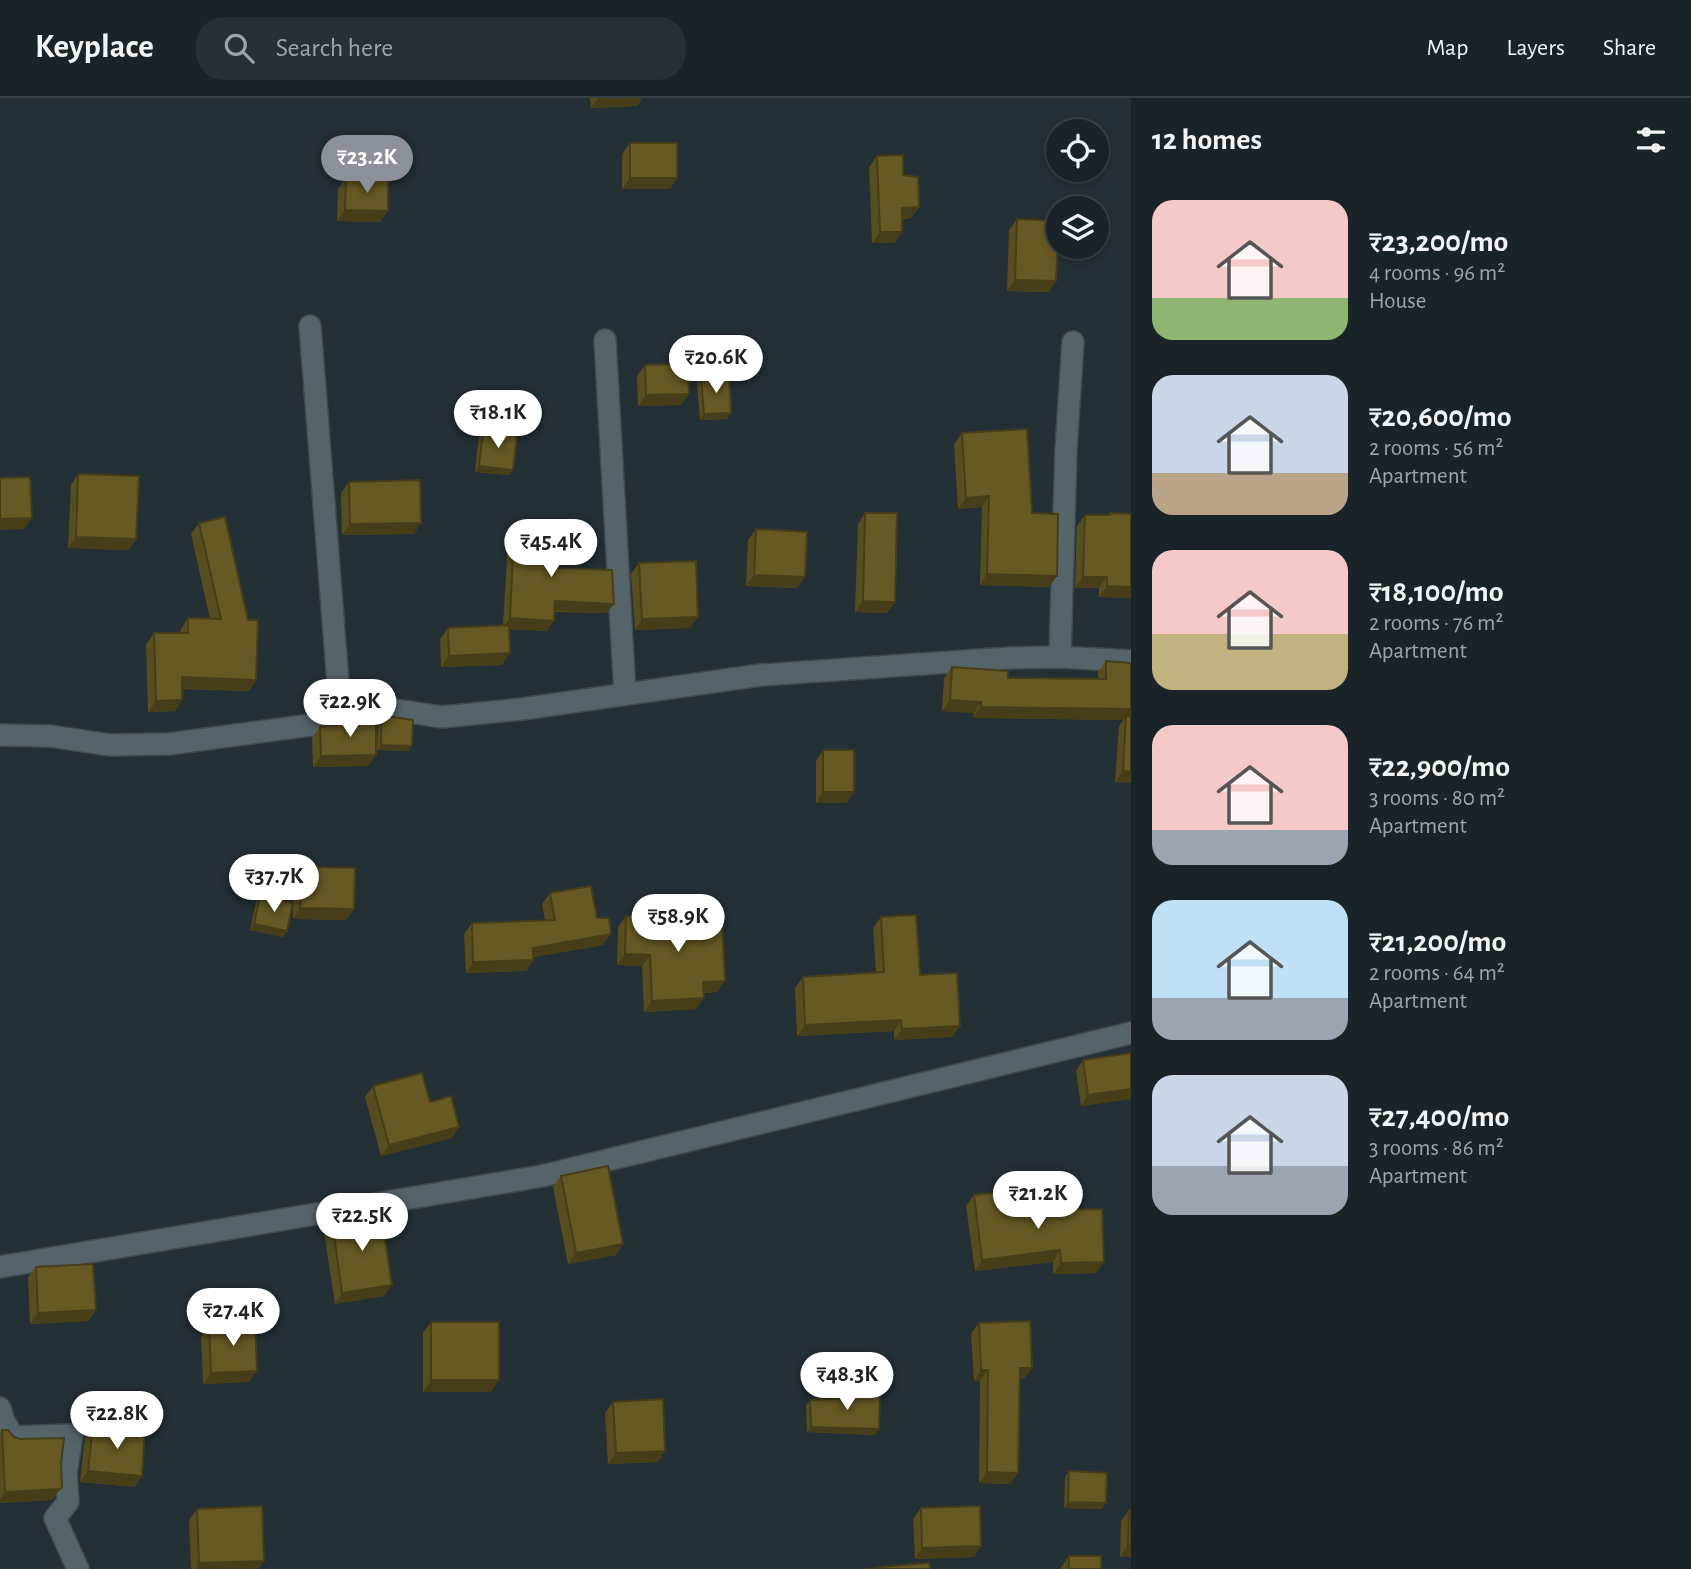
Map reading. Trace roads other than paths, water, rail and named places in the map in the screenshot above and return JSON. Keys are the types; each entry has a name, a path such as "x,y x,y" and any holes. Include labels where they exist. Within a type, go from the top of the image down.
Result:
{"street":[{"path":"310,326 341,721"},
{"path":"605,340 625,694"},
{"path":"1060,657 1066,449 1073,342"},
{"path":"0,735 50,736 110,745 169,744 341,721 382,708 442,717 522,709 761,674 1009,658 1131,660"},
{"path":"0,1267 542,1176 1131,1033"},
{"path":"0,1408 13,1437 72,1436 66,1473 68,1502 55,1518 78,1569"}]}
